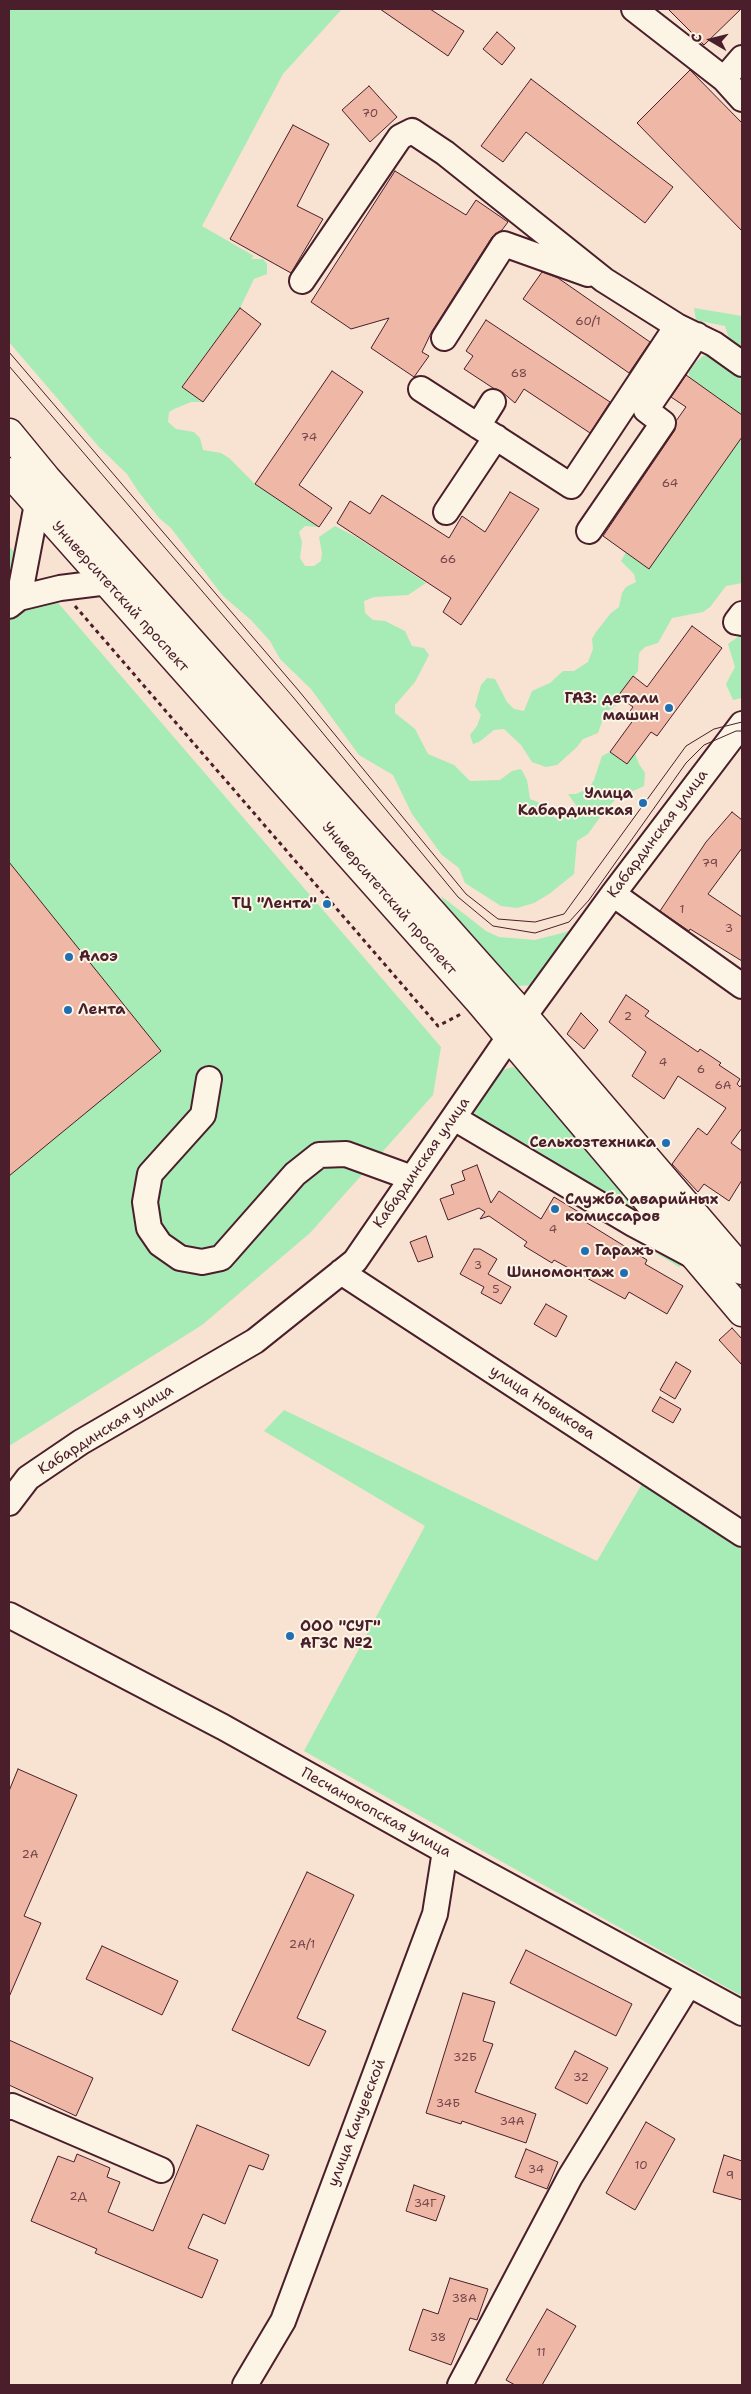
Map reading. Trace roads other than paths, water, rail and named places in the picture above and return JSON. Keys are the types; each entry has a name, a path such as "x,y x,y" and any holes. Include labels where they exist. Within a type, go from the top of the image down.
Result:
{"highway":[{"path":"9,432 37,492"},
{"path":"9,472 37,492"},
{"name":"Университетский проспект","path":"37,492 108,582 479,1001 517,1027 697,1258 742,1312"},
{"name":"Университетский проспект","path":"37,492 517,1027 742,1270"}],"street":[{"path":"634,9 724,79 742,99"},
{"path":"724,79 742,58"},
{"path":"302,281 400,137 412,131 446,153 604,280 687,331 714,344 742,364"},
{"path":"444,338 504,244 604,280"},
{"path":"421,389 571,486 687,331"},
{"path":"589,531 664,423 646,410 687,331"},
{"path":"446,512 487,432 493,402"},
{"path":"37,492 14,602 60,588 108,582"},
{"path":"742,614 736,622 742,622"},
{"name":"Кабардинская улица","path":"9,1503 28,1478 66,1452 256,1341 355,1261 517,1027 613,894 742,726"},
{"path":"613,894 742,986"},
{"path":"209,1079 203,1115 150,1174 145,1202 149,1228 160,1244 180,1258 202,1262 221,1258 295,1174 319,1154 346,1154 412,1178"},
{"path":"454,1118 633,1224 697,1258"},
{"name":"улица Новикова","path":"341,1272 742,1534"},
{"name":"Песчанокопская улица","path":"9,1615 223,1727 444,1851 742,2013"},
{"name":"улица Качуевской","path":"245,2385 283,2321 435,1914 444,1851"},
{"path":"460,2385 570,2178 689,1984"},
{"path":"9,2107 12,2106 161,2170"}],"tram line":[{"path":"9,352 299,691 466,894 498,919 535,922 564,914 686,746 714,729 742,722"},
{"path":"9,366 293,697 458,897 493,926 535,933 569,922 589,900 686,763 704,745 736,731 742,731"}],"place":[{"name":"ГАЗ: детали машин","path":"669,708"},
{"name":"Улица Кабардинская","path":"643,803"},
{"name":"ТЦ \"Лента\"","path":"327,904"},
{"name":"Алоэ","path":"69,957"},
{"name":"Лента","path":"68,1010"},
{"name":"Сельхозтехника","path":"666,1143"},
{"name":"Служба аварийных комиссаров","path":"555,1209"},
{"name":"Гаражъ","path":"585,1251"},
{"name":"Шиномонтаж","path":"624,1273"},
{"name":"ООО \"СУГ\" АГЗС №2","path":"290,1636"}]}
